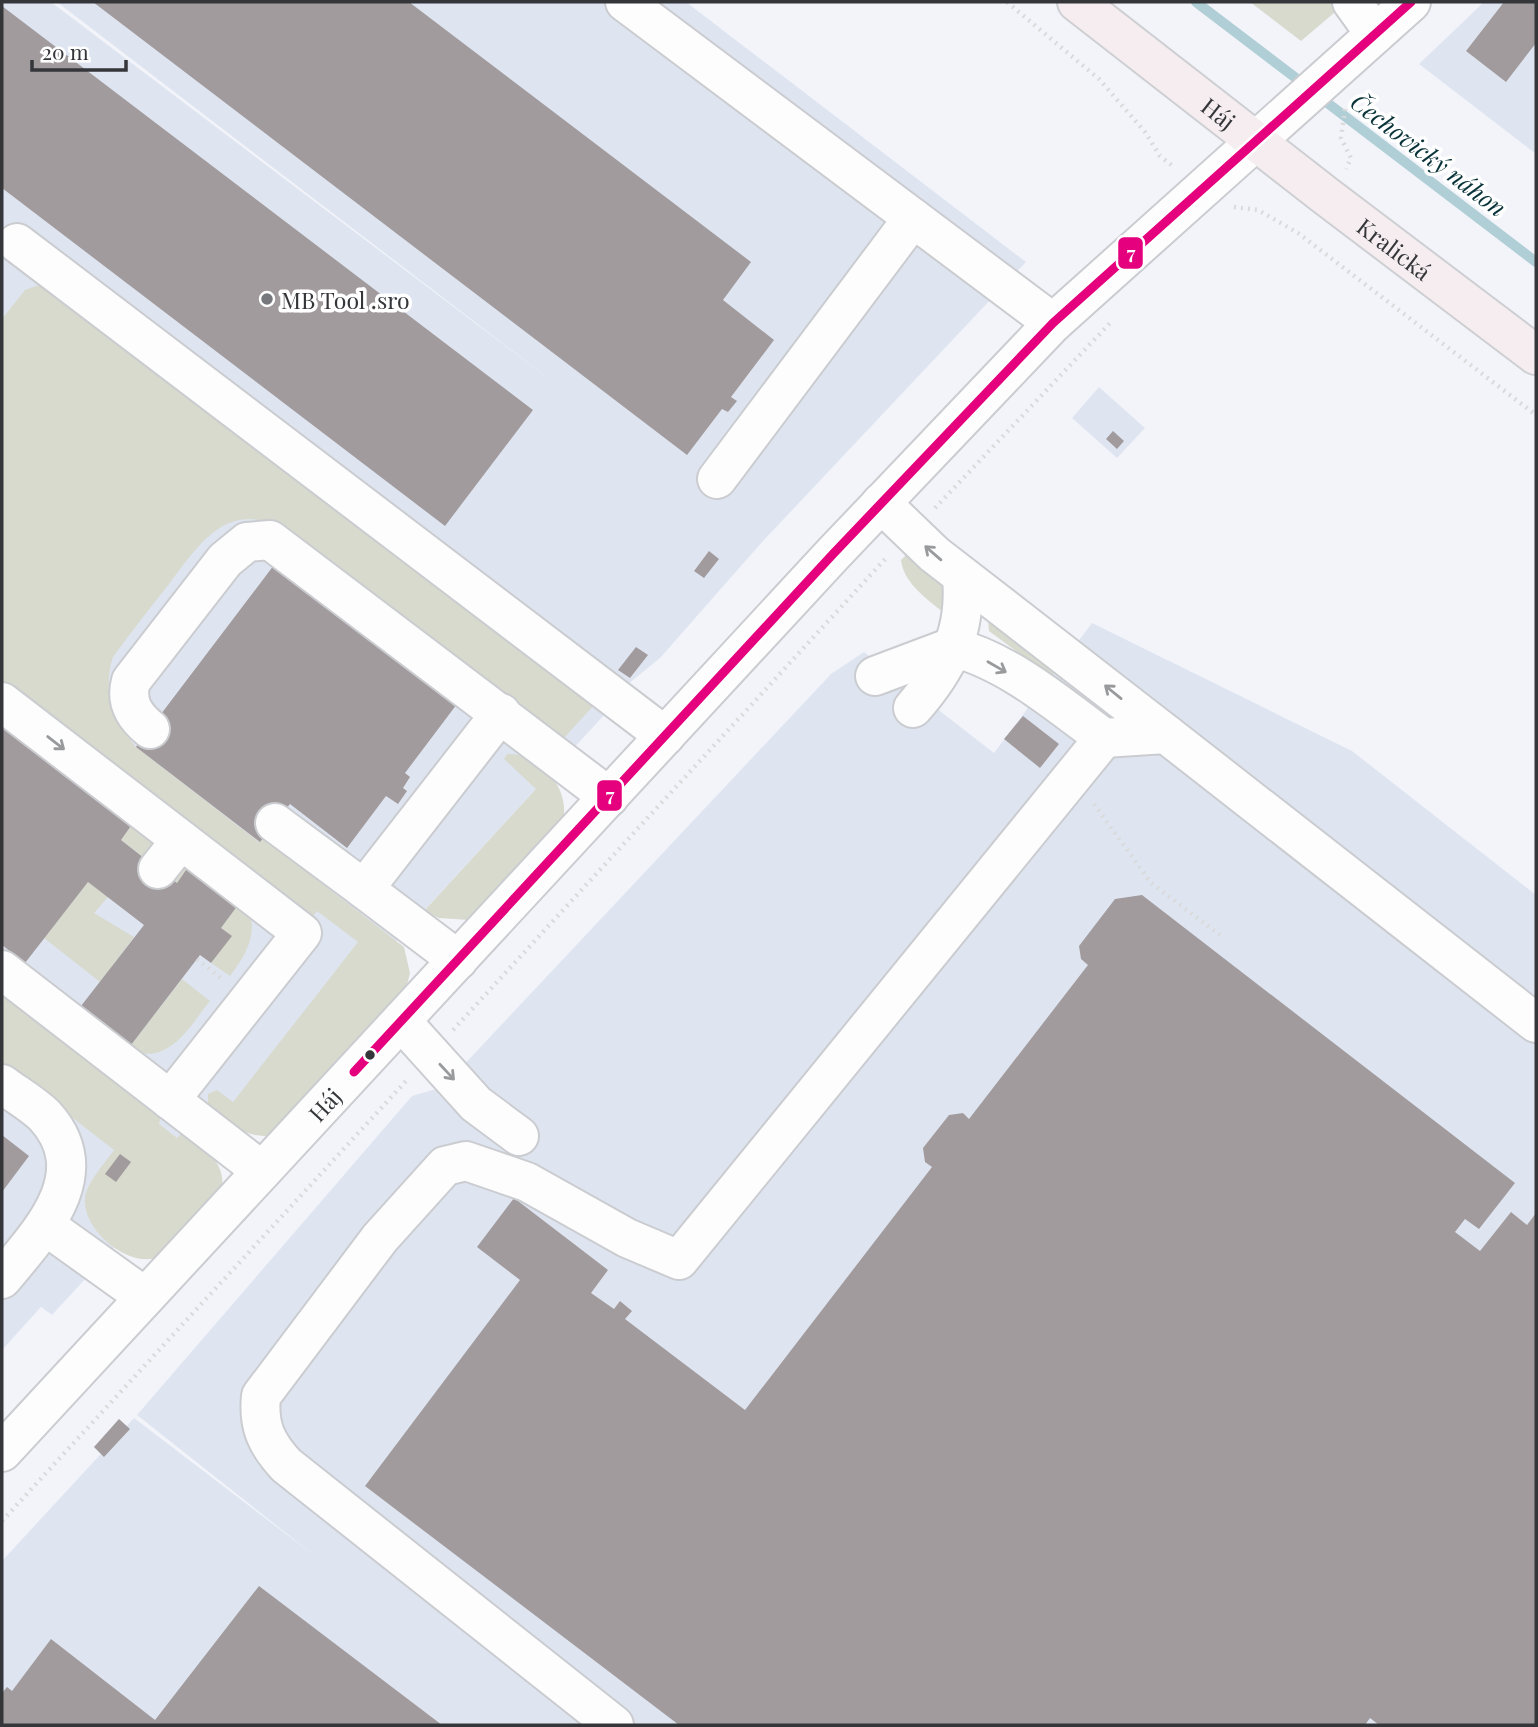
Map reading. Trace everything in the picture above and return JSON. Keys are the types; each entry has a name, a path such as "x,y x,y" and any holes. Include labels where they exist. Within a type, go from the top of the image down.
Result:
{"main road":[{"name":"Háj","path":"1077,2 1256,141"},
{"name":"Kralická","path":"1256,141 1536,355"}],"street":[{"path":"625,2 1053,323"},
{"path":"1352,2 1375,34"},
{"path":"1256,141 1290,110 1337,90 1375,34 1411,2"},
{"name":"Háj","path":"2,1452 881,503 1053,323 1131,256 1201,188 1256,141"},
{"path":"717,479 914,218"},
{"path":"7,246 665,736"},
{"path":"881,503 962,577 1536,1023"},
{"path":"149,729 131,710 128,697 131,681 225,560 247,542 261,539 278,543 610,797"},
{"path":"913,708 942,670 962,625 965,604 962,577"},
{"path":"875,676 953,647 981,657 1040,692 1104,738 1166,734"},
{"path":"2,702 169,854 248,891 302,933 170,1100"},
{"path":"364,889 501,713"},
{"path":"614,1725 286,1465 264,1435 260,1415 261,1396 380,1238 444,1166 466,1161 527,1182 627,1238 679,1260 1104,738"},
{"path":"275,823 458,960"},
{"path":"2,970 262,1171"},
{"path":"401,1021 476,1104 519,1136"},
{"path":"2,1084 44,1115 63,1147 66,1163 62,1192 46,1226 2,1279"},
{"path":"46,1226 145,1297"}],"path":[{"path":"1007,2 1099,79 1146,132 1160,156 1225,207 1258,210 1298,233 1536,415"},
{"path":"1337,90 1341,138"},
{"path":"2,1521 910,532 1114,319"},
{"path":"1074,776 1151,883 1220,935"}],"shaded area":[{"path":"2,2 51,2 561,388 57,2 686,2 1026,262 763,541 660,658 627,685 606,713 52,1315 41,1307 2,1350"},
{"path":"1250,2 1336,2 1341,7 1301,41"},
{"path":"1484,2 1536,2 1536,154 1419,64"},
{"path":"39,285 595,704 564,738 295,535 273,524 253,519 236,521 208,537 113,657 109,682 112,705 121,726 136,747 259,842 263,838 404,947 410,973 404,997 275,1135 255,1135 238,1129 208,1106 208,1094 217,1090 233,1102 358,942 317,911 312,917 2,695 2,319 25,290"},
{"path":"1099,387 1145,428 1117,458 1072,418"},
{"path":"906,555 914,556 947,579 948,616 912,585 901,560"},
{"path":"988,620 1061,664 1051,677 989,631"},
{"path":"1092,623 1352,751 1536,895 1536,1725 2,1725 2,1561 134,1418 315,1556 137,1415 412,1096 443,1087 831,674 864,652 994,753"},
{"path":"507,754 531,759 551,776 563,798 562,823 469,920 439,918 424,911 536,789 504,759"},
{"path":"133,823 188,867 177,883 121,840"},
{"path":"88,882 108,897 94,913 134,937 100,982 44,938"},
{"path":"238,905 249,912 251,938 245,954 230,976 211,963 231,936 221,928"},
{"path":"182,979 210,1001 194,1022 166,1049 155,1053 142,1053 128,1049"},
{"path":"2,989 162,1112 159,1124 177,1138 182,1133 217,1163 222,1189 181,1237 159,1257 147,1259 121,1252 98,1233 91,1222 85,1197 93,1179 114,1150 2,1063"}],"building":[{"path":"93,2 409,2 751,262 723,300 774,340 731,397 737,401 728,412 722,409 687,455"},
{"path":"1504,2 1536,2 1536,43 1506,82 1466,51"},
{"name":"MB Tool .sro","path":"2,6 533,410 445,526 2,188"},
{"path":"1113,431 1124,441 1117,449 1106,439"},
{"path":"709,551 719,559 704,578 694,571"},
{"path":"274,565 457,704 405,773 410,777 403,788 407,791 398,804 386,796 347,848 290,804 260,842 136,747"},
{"path":"636,647 648,655 630,678 618,670"},
{"path":"1023,716 1059,744 1040,768 1004,739"},
{"path":"2,722 133,823 121,840 158,869 177,883 188,867 238,905 221,928 232,936 211,963 200,955 131,1045 81,1006 144,925 88,882 25,963 2,945"},
{"path":"1142,895 1515,1183 1479,1229 1465,1219 1455,1232 1480,1251 1511,1212 1527,1225 1536,1213 1536,1725 1379,1725 1370,1718 1365,1725 679,1725 365,1486 520,1280 477,1247 514,1198 608,1270 591,1293 614,1309 620,1301 632,1311 625,1319 745,1410 932,1167 925,1162 923,1148 949,1115 963,1113 969,1119 1088,965 1081,959 1079,946 1115,899"},
{"path":"2,1135 29,1156 2,1192"},
{"path":"120,1154 131,1162 116,1182 105,1174"},
{"path":"119,1419 130,1429 104,1457 94,1447"},
{"path":"259,1586 442,1725 2,1725 2,1693 7,1687 12,1691 51,1639 155,1720"}],"waterway":[{"name":"Čechovický náhon","path":"1196,2 1305,85"},
{"name":"Čechovický náhon","path":"1317,95 1536,262"}],"transit line":[{"name":"7","path":"354,1072 833,554 1053,323 1411,2"}],"place":[{"name":"MB Tool .sro","path":"267,299"}]}
